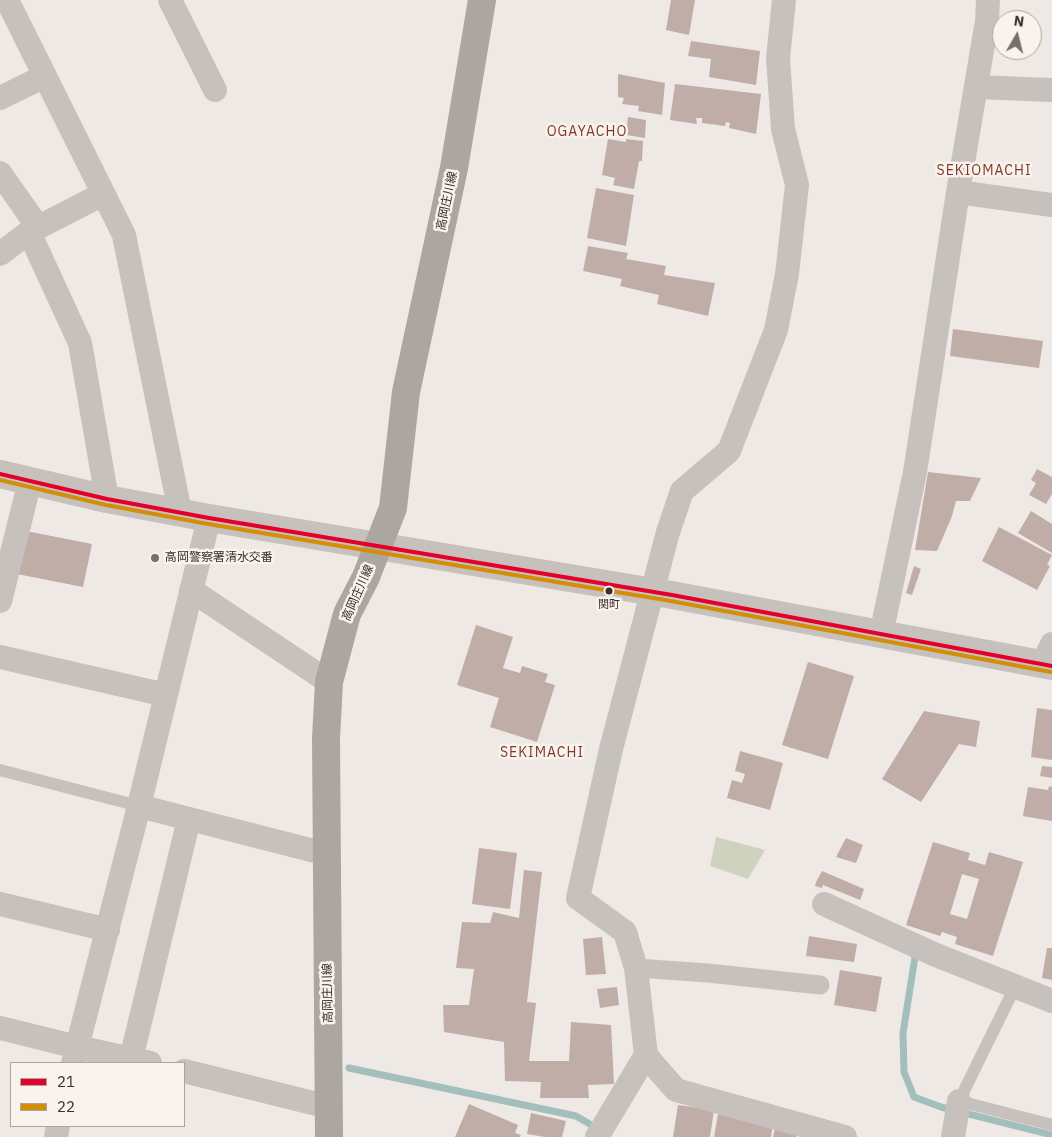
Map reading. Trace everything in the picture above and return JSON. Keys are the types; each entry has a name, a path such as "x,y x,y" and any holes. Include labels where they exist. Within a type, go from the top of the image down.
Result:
{"main road":[{"name":"高岡庄川線","path":"329,1137 326,738 329,682 347,614 366,577 393,508 406,392 454,168 482,0"}],"street":[{"path":"170,0 215,90"},
{"path":"784,0 778,58 783,129 797,185 787,274 776,330 729,451 682,491 668,532 612,749 578,898 626,932 636,968 646,1055 676,1090 845,1137"},
{"path":"881,635 915,472 958,192 987,21 988,0"},
{"path":"12,6 124,234 180,512"},
{"path":"0,98 45,76"},
{"path":"976,87 1052,90"},
{"path":"0,173 34,229 80,343 107,499"},
{"path":"958,192 1052,205"},
{"path":"0,254 34,229 104,194"},
{"path":"0,474 107,499 209,518 653,592 881,635 1049,658"},
{"path":"0,601 30,481"},
{"path":"75,1055 139,806 209,518"},
{"path":"191,590 329,682"},
{"path":"0,657 166,696"},
{"path":"139,806 326,854"},
{"path":"0,1028 75,1055 141,1061 190,819"},
{"path":"0,904 108,930"},
{"path":"824,904 936,955 1052,1001"},
{"path":"636,968 820,984"},
{"path":"597,1137 646,1055"},
{"path":"185,1072 329,1107"},
{"path":"952,1137 959,1101"}],"lane":[{"path":"0,770 139,806"},
{"path":"1015,987 959,1101 1052,1125"}],"green space":[{"path":"716,837 765,850 748,879 710,866"}],"building":[{"path":"671,0 695,0 689,35 666,30"},
{"path":"691,41 760,51 756,85 709,77 711,59 688,56"},
{"path":"618,74 665,83 662,115 638,111 639,106 622,104 624,98 618,97"},
{"path":"675,84 761,94 756,134 729,128 730,123 726,122 725,126 702,123 702,118 696,118 697,124 670,120"},
{"path":"628,117 646,120 645,138 626,135"},
{"path":"608,139 626,142 626,139 643,141 642,161 639,161 634,189 613,185 615,178 602,175"},
{"path":"596,188 634,195 626,246 587,238"},
{"path":"588,246 628,253 626,259 666,266 664,275 715,283 708,316 657,304 659,295 620,286 622,279 583,271"},
{"path":"953,329 1043,341 1039,368 950,356"},
{"path":"1037,469 1052,477 1052,494 1046,504 1029,495 1036,483 1031,480"},
{"path":"928,472 981,478 970,501 956,501 952,516 937,551 915,550"},
{"path":"1031,511 1052,524 1052,553 1018,533"},
{"path":"999,527 1052,555 1047,565 1050,566 1037,590 982,561"},
{"path":"26,531 92,544 83,587 17,574"},
{"path":"914,566 921,569 912,595 906,593"},
{"path":"476,625 513,637 503,668 520,673 522,666 548,674 545,682 555,685 537,742 490,727 499,698 457,685"},
{"path":"808,662 854,676 828,759 782,745"},
{"path":"1037,708 1052,710 1052,760 1031,757"},
{"path":"924,711 980,721 976,747 959,744 921,802 882,779"},
{"path":"740,751 783,763 770,810 727,798 732,780 742,783 745,774 735,771"},
{"path":"1042,766 1052,767 1052,778 1040,776"},
{"path":"1049,786 1052,787 1052,821 1023,816 1028,787 1048,790"},
{"path":"846,838 863,845 856,863 836,857"},
{"path":"933,842 970,853 968,860 985,865 989,852 1023,862 993,956 955,944 957,937 942,932 940,936 906,925","holes":["962,874 979,879 967,919 950,914"]},
{"path":"479,848 517,853 510,909 472,904"},
{"path":"524,870 542,872 527,1002 536,1003 529,1061 569,1061 571,1022 611,1025 614,1084 588,1085 589,1098 540,1098 541,1082 505,1081 504,1042 444,1032 443,1005 469,1005 474,969 456,968 462,922 490,923 493,912 519,918"},
{"path":"822,871 864,889 860,900 823,885 822,888 815,886"},
{"path":"809,936 857,944 854,962 806,956"},
{"path":"602,937 606,974 586,975 583,939"},
{"path":"1047,948 1052,948 1052,980 1042,978"},
{"path":"840,970 882,977 876,1012 834,1005"},
{"path":"617,987 619,1005 600,1008 597,989"},
{"path":"469,1104 518,1125 515,1133 521,1135 520,1137 455,1137"},
{"path":"678,1105 714,1110 710,1137 673,1137"},
{"path":"531,1113 566,1121 562,1137 527,1134"},
{"path":"718,1114 773,1124 771,1137 714,1137"},
{"path":"775,1129 797,1134 796,1137 773,1137"}],"waterway":[{"path":"915,957 903,1033 904,1072 914,1097 941,1107 1052,1135"},
{"path":"349,1068 576,1116 598,1129"}],"transit line":[{"name":"21","path":"0,474 107,499 209,518 672,595 1052,666"},
{"name":"22","path":"0,480 106,505 208,524 671,601 1051,672"}],"place":[{"name":"高岡警察署清水交番","path":"155,558"},
{"name":"関町","path":"609,591"}],"district":[{"name":"OGAYACHO","path":"587,132"},
{"name":"SEKIOMACHI","path":"984,171"},
{"name":"SEKIMACHI","path":"542,753"}]}
